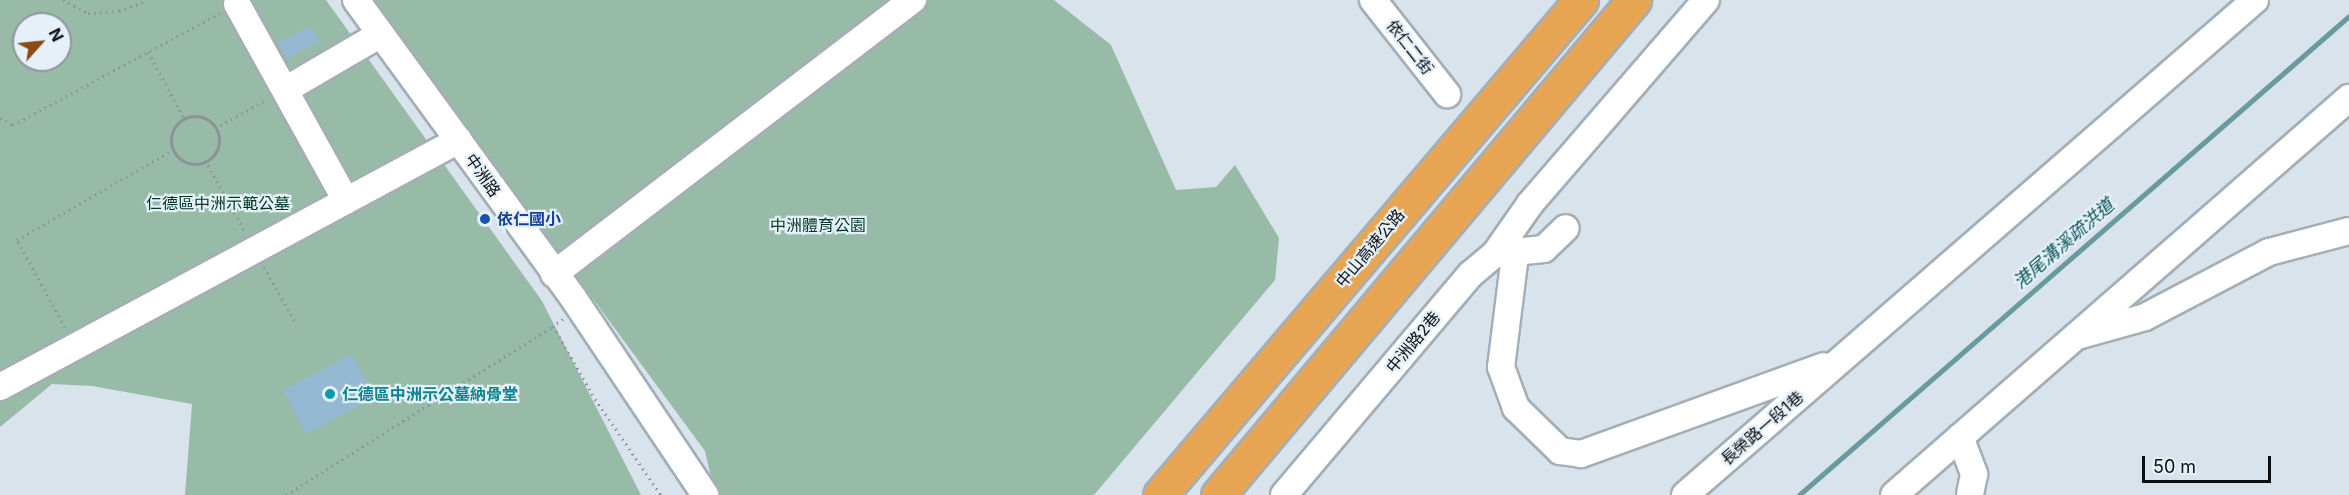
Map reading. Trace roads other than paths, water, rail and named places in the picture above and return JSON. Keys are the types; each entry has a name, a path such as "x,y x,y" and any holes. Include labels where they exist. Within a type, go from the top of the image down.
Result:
{"highway":[{"name":"中山高速公路","path":"1160,495 1581,0"},
{"path":"1218,495 1634,0"}],"street":[{"name":"中洲路","path":"356,0 574,299 705,495"},
{"path":"554,273 913,0"},
{"name":"依仁二街","path":"1373,0 1447,94"},
{"path":"1706,0 1530,204 1505,255 1501,368 1516,408 1560,451 1581,454 1839,361"},
{"name":"長榮路一段1巷","path":"1685,495 2254,0"},
{"path":"237,4 346,201"},
{"path":"285,90 381,34"},
{"path":"1894,495 2349,98"},
{"path":"0,387 459,140"},
{"name":"中洲路2巷","path":"1284,495 1471,274 1505,255 1544,249 1566,228"},
{"path":"2074,336 2145,317 2269,252 2349,231"},
{"path":"1960,437 1974,474 1970,495"}],"waterway":[{"name":"港尾溝溪疏洪道","path":"1799,495 2349,16"}],"place":[{"name":"依仁國小","path":"485,219"},
{"name":"仁德區中洲示公墓納骨堂","path":"330,394"}],"park label":[{"name":"仁德區中洲示範公墓","path":"218,203"},
{"name":"中洲體育公園","path":"818,225"}]}
